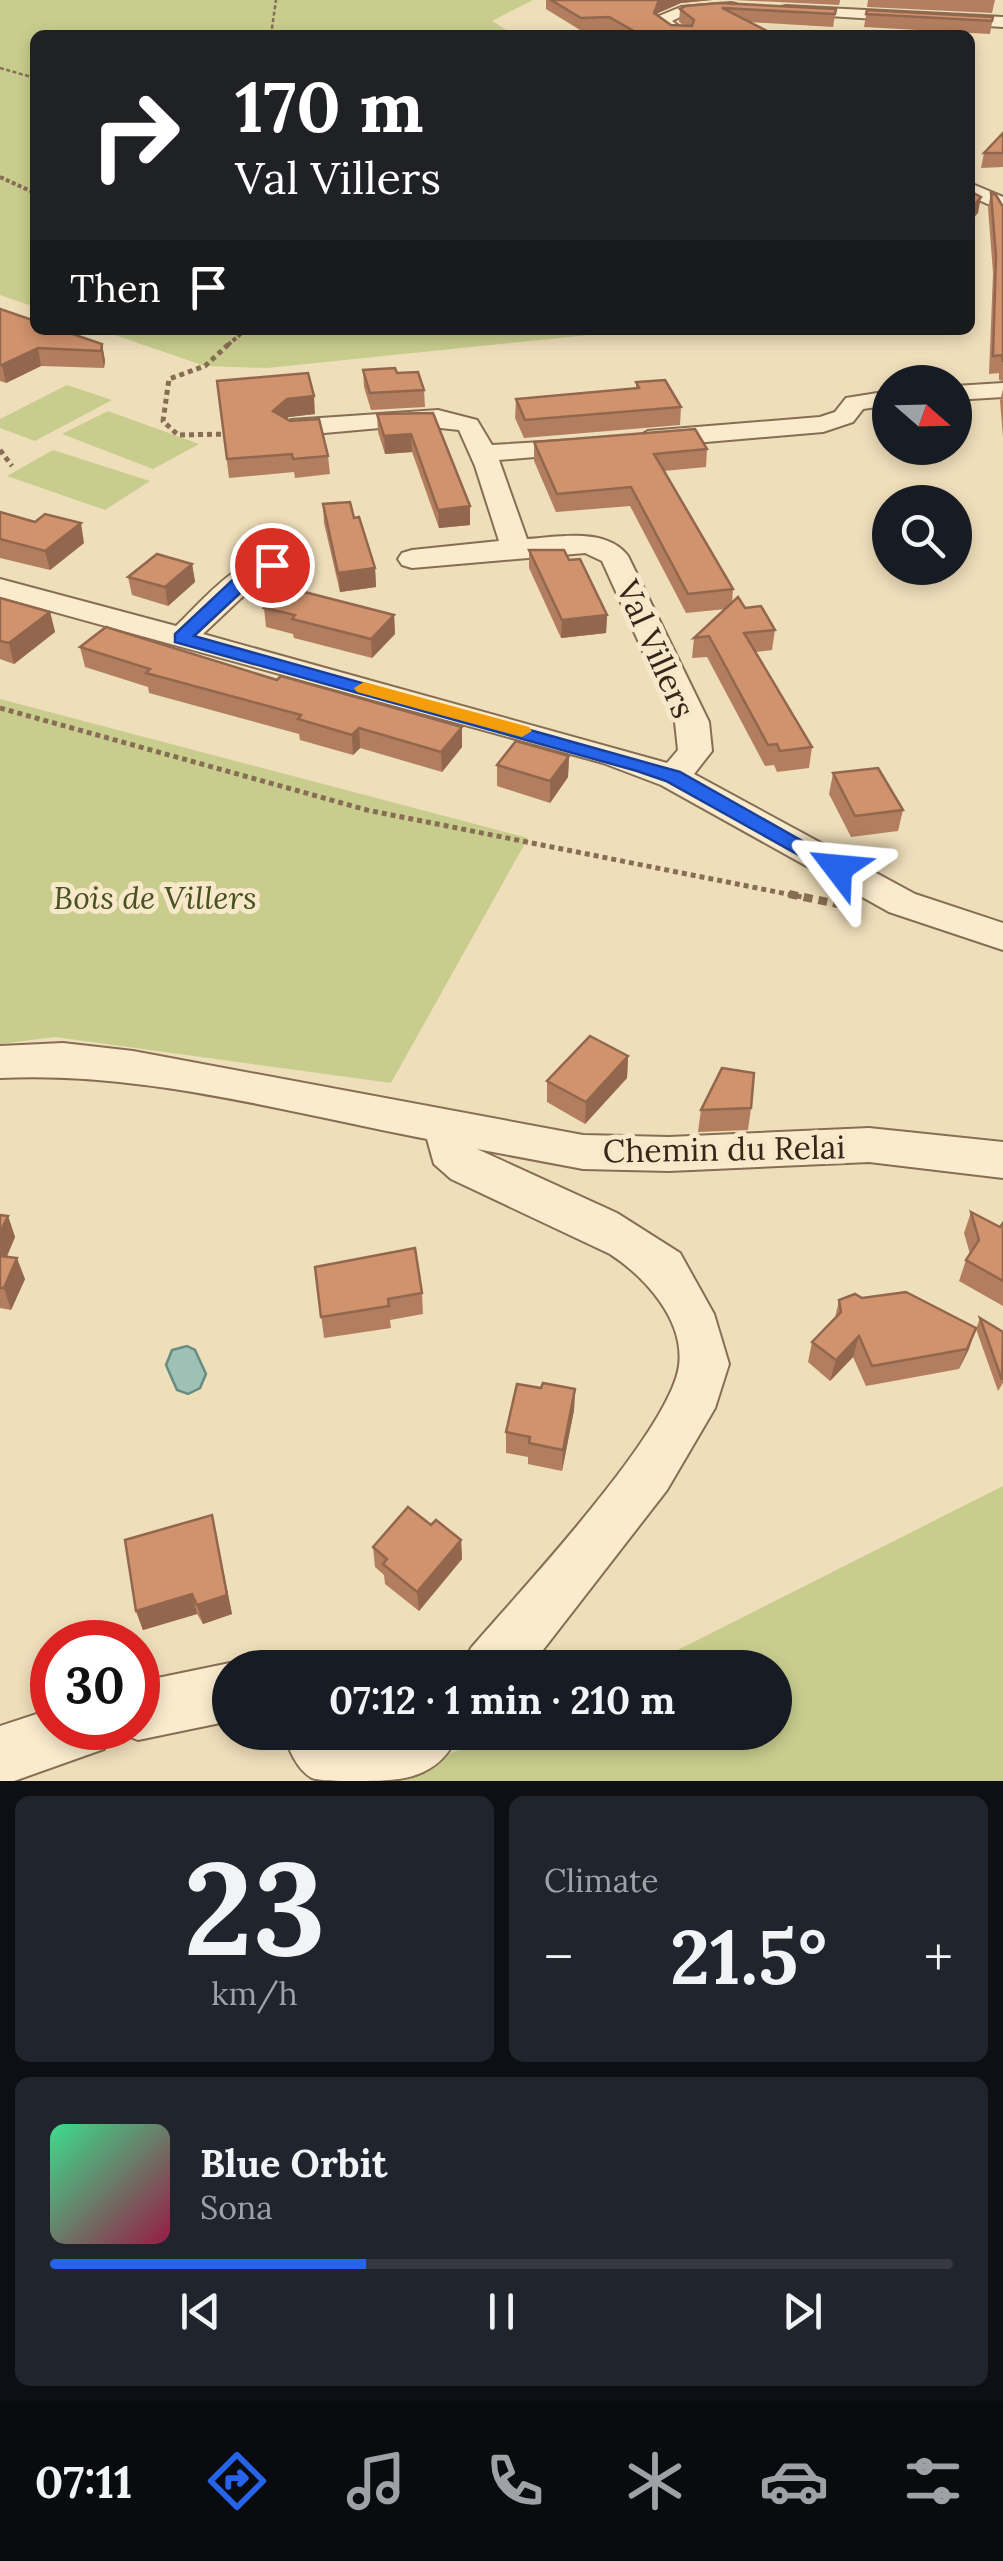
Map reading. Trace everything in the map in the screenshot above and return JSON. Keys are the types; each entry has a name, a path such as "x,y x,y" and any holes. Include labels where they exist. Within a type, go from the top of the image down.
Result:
{"street":[{"path":"675,30 647,17 686,1 757,8"},
{"path":"665,24 664,18 681,11 719,6"},
{"path":"776,10 1003,22"},
{"path":"975,191 1003,205"},
{"path":"972,392 1003,390"},
{"path":"481,454 824,424 844,418 856,404 872,401"},
{"path":"291,428 447,417 467,423 516,548"},
{"name":"Val Villers","path":"412,559 589,544 614,556 692,722 695,752 673,777"},
{"path":"181,638 247,577 272,565"},
{"name":"Val Villers","path":"0,588 615,756 673,777 902,904 997,936"},
{"name":"Chemin du Relai","path":"0,1062 63,1060 133,1066 584,1152 669,1154 868,1145 1003,1160"},
{"path":"447,1126 450,1152 467,1166 630,1243 663,1268 700,1336 704,1366 698,1391 644,1476 507,1650"},
{"path":"160,1706 212,1696"},
{"path":"0,1756 30,1746"},
{"path":"320,1750 335,1769 356,1775 388,1767 409,1750"}],"path":[{"path":"272,30 276,0"},
{"path":"0,68 30,77"},
{"path":"0,177 30,191"},
{"path":"239,335 204,366 169,379 163,420 178,435 190,436 291,428"},
{"path":"0,450 12,466"},
{"path":"0,708 367,810 880,912 902,904"}],"green space":[{"path":"0,0 533,0 492,21 506,30 30,30 30,305 0,295"},
{"path":"115,335 588,335 267,368 205,366"},
{"path":"67,385 112,400 35,441 0,428 0,419"},
{"path":"108,411 199,444 153,469 62,434"},
{"path":"53,450 150,481 105,510 7,476"},
{"name":"Bois de Villers","path":"0,699 528,838 391,1083 55,1037 0,1044"},
{"path":"1003,1486 1003,1781 385,1781 459,1750 792,1750 792,1650 678,1650"}],"water":[{"path":"187,1346 195,1350 206,1374 200,1388 188,1394 177,1390 166,1365 172,1350"}],"building":[{"path":"551,0 659,0 654,13 671,25 692,26 694,20 680,9 686,6 720,3 836,9 835,14 722,8 765,30 632,30 609,17 581,18"},
{"path":"867,10 993,17 992,21 866,14"},
{"path":"1003,133 1003,153 984,153"},
{"path":"991,193 1003,207 1003,362 1002,355 993,356 996,257"},
{"path":"0,309 30,319 30,335 76,335 102,344 101,351 38,348 0,364"},
{"path":"395,368 397,373 418,372 424,390 370,393 363,370"},
{"path":"308,373 314,396 287,399 273,411 290,421 319,419 328,456 293,459 292,454 227,459 217,381"},
{"path":"665,380 681,407 525,420 516,399 639,388 636,382"},
{"path":"433,413 470,506 438,510 411,434 384,436 377,414"},
{"path":"695,429 707,449 654,454 733,589 688,594 631,487 557,494 534,442"},
{"path":"350,502 354,518 359,517 375,568 338,573 323,504"},
{"path":"0,512 35,522 45,514 81,523 45,551 0,539"},
{"path":"529,550 564,550 569,560 580,559 607,615 562,620"},
{"path":"157,554 192,564 165,587 128,577"},
{"path":"285,587 394,615 371,639 264,608"},
{"path":"738,597 745,608 761,606 775,630 744,633 812,747 780,751 777,744 768,745 709,636 694,638"},
{"path":"0,598 50,612 9,643 0,641"},
{"path":"106,627 277,680 281,676 462,727 441,752 359,728 352,735 298,719 301,715 146,673 150,669 80,647"},
{"path":"516,741 569,756 550,781 497,765"},
{"path":"878,768 903,810 855,816 833,773"},
{"path":"590,1036 628,1056 586,1102 547,1081"},
{"path":"722,1068 754,1073 751,1108 701,1110"},
{"path":"971,1212 1000,1227 1003,1223 1003,1281 966,1260 979,1240"},
{"path":"0,1215 8,1216 0,1233"},
{"path":"415,1248 422,1293 388,1299 389,1306 321,1317 315,1267"},
{"path":"0,1256 17,1258 4,1288 0,1288"},
{"path":"906,1292 976,1328 967,1349 872,1366 859,1336 836,1360 812,1342 841,1312 839,1300 855,1294 862,1298"},
{"path":"980,1318 1003,1332 1002,1380"},
{"path":"543,1383 575,1389 563,1450 529,1443 530,1437 506,1432 517,1384 541,1388"},
{"path":"408,1507 431,1525 436,1520 461,1540 417,1592 383,1564 387,1559 373,1547"},
{"path":"212,1515 227,1595 197,1605 192,1594 136,1611 125,1540"}],"slow traffic":[{"path":"364,688 522,731"}],"route":[{"path":"272,565 247,577 181,638 644,766 673,777 838,868"}]}
